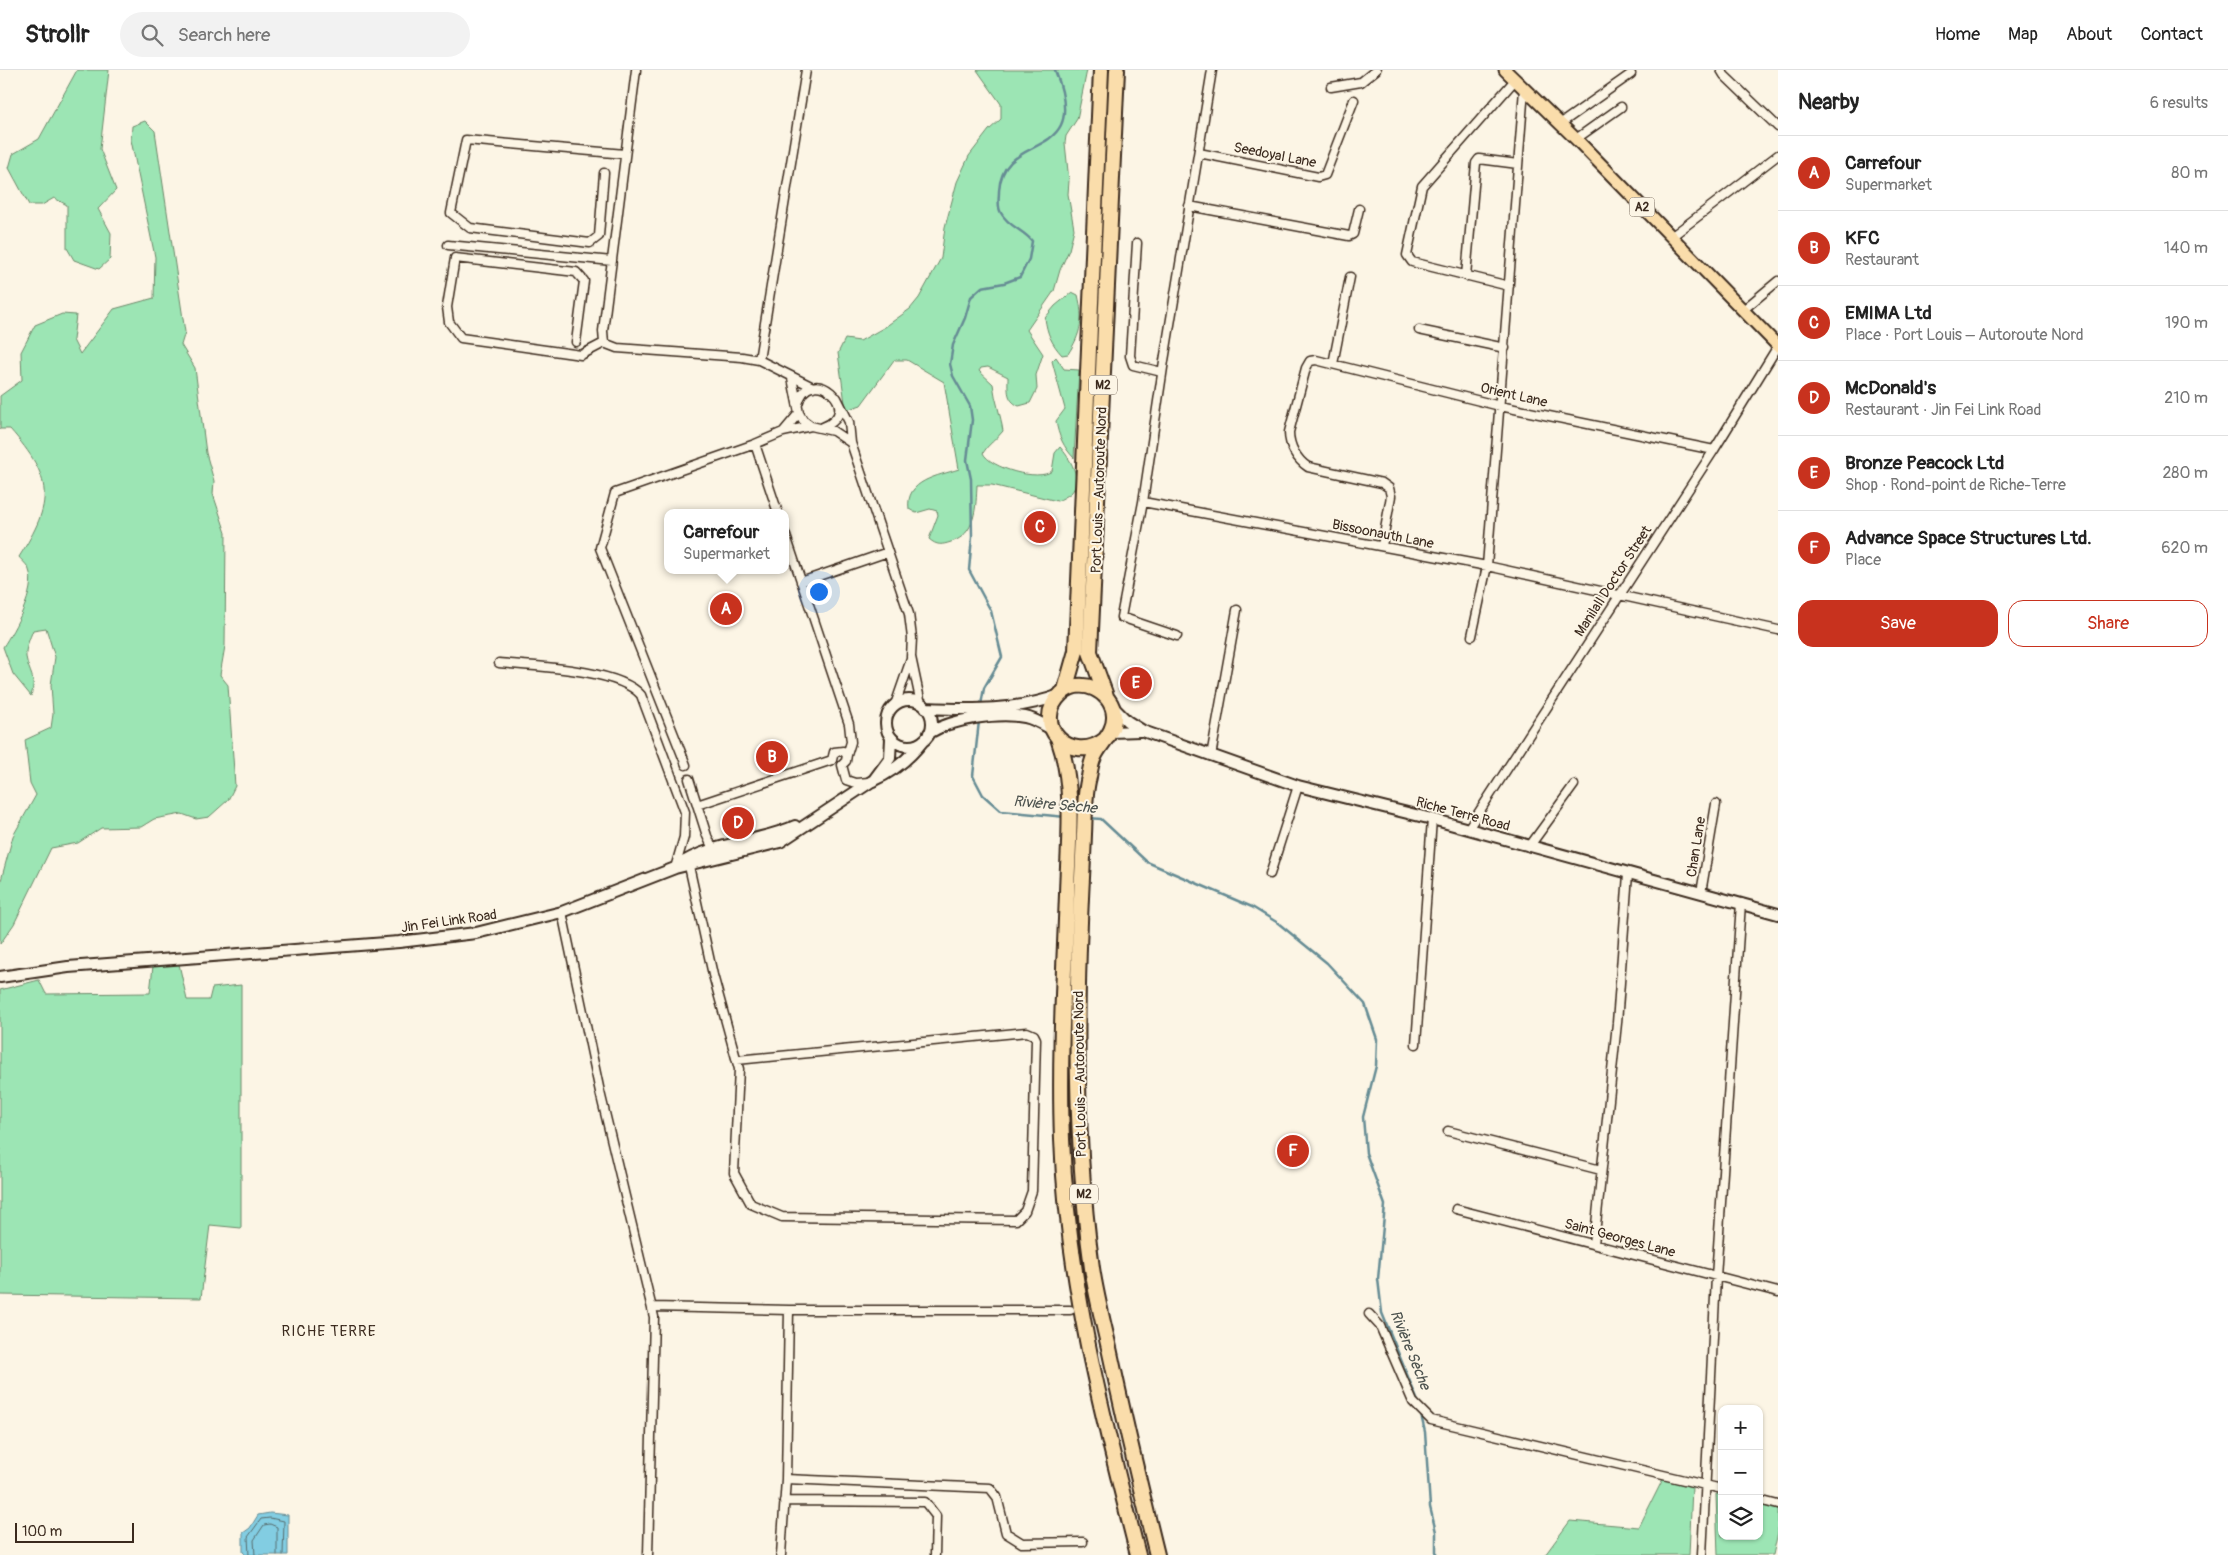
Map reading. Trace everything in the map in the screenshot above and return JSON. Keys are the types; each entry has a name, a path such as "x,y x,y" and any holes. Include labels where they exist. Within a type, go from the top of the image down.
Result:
{"highway":[{"name":"Port Louis – Autoroute Nord","path":"1063,692 1076,651 1101,70"},
{"name":"Port Louis – Autoroute Nord","path":"1109,701 1095,671 1090,652 1117,70"},
{"path":"1063,692 1076,686 1087,686 1098,690 1109,701"},
{"name":"M2","path":"1055,734 1051,711 1063,692"},
{"name":"M2","path":"1108,736 1114,715 1109,701"},
{"name":"Port Louis – Autoroute Nord","path":"1055,734 1068,774 1070,809 1061,1015 1060,1093 1067,1210 1074,1266 1092,1369 1138,1555"},
{"path":"1055,734 1064,745 1082,750 1099,745 1108,736"},
{"name":"Port Louis – Autoroute Nord","path":"1108,736 1094,756 1088,780 1080,924 1077,1108 1082,1181 1092,1270 1125,1423 1157,1555"}],"main road":[{"name":"A2","path":"1506,70 1778,346"},
{"path":"872,782 890,758 891,738 886,724 887,717 895,705 912,700 923,706 952,710 1002,708 1042,702 1063,692"},
{"path":"1109,701 1127,721 1143,731"},
{"path":"872,782 888,775 910,757 926,737 930,715 923,706"},
{"path":"891,738 903,745 917,744 952,722 992,717 1024,717 1055,734"},
{"path":"1108,736 1143,731"},
{"name":"Riche Terre Road","path":"1143,731 1298,786 1468,829 1778,914"},
{"name":"Jin Fei Link Road","path":"0,977 68,967 399,942 466,934 562,912 675,868 689,866 716,854 781,837 819,816 872,782"},
{"path":"675,868 686,860 716,854"}],"street":[{"path":"604,343 603,332 636,70"},
{"path":"759,360 806,70"},
{"path":"1177,636 1121,617 1143,502 1162,372 1212,70"},
{"path":"1331,87 1361,82 1376,70"},
{"path":"1721,70 1778,127"},
{"path":"1560,124 1631,74"},
{"path":"1509,286 1412,262 1408,259 1422,186 1515,80"},
{"path":"1472,636 1487,566 1524,89"},
{"name":"Seedoyal Lane","path":"1199,153 1318,177 1326,175 1354,100"},
{"path":"1576,139 1621,107"},
{"path":"604,173 599,236 590,243 470,228 451,212 466,140 625,154"},
{"path":"1671,237 1778,155"},
{"path":"1466,276 1476,163 1479,159 1518,164"},
{"path":"1189,206 1349,236 1353,234 1359,209"},
{"path":"1138,242 1130,356 1133,366 1162,372"},
{"path":"448,244 612,261"},
{"path":"576,342 584,281 576,272 455,258 447,307 449,322 461,338 581,355 604,343 617,348 759,360 792,378 814,387 827,389 837,398 849,422 851,443 909,614 912,657 923,706"},
{"path":"1333,364 1350,277"},
{"path":"1742,310 1778,281"},
{"path":"1419,330 1505,348"},
{"name":"Manilall Doctor Street","path":"1468,829 1714,450 1778,346"},
{"name":"Orient Lane","path":"1382,546 1391,496 1389,488 1382,483 1308,467 1300,462 1289,441 1289,432 1306,368 1310,362 1333,364 1500,406 1714,450"},
{"path":"792,378 798,410 810,426"},
{"path":"783,432 798,410 804,392 814,387"},
{"path":"823,427 835,419 839,405 837,398"},
{"path":"686,766 600,548 615,493 755,444 783,432 810,426 823,427 842,436 851,443"},
{"path":"755,444 777,509"},
{"name":"Bissoonauth Lane","path":"1143,502 1487,566 1778,630"},
{"path":"789,545 844,708 850,732 846,761 842,765"},
{"path":"801,582 888,552"},
{"path":"1211,756 1237,610"},
{"path":"895,705 912,657"},
{"path":"499,663 562,668 624,682 635,687 641,695 685,812 684,837 675,868"},
{"path":"832,760 833,753 838,750 850,732"},
{"path":"838,750 847,755"},
{"path":"832,760 836,764 842,765"},
{"path":"697,805 832,760"},
{"path":"842,765 846,780 855,783 872,782"},
{"path":"690,779 697,805 716,854"},
{"path":"1530,847 1574,785"},
{"path":"1270,874 1298,786"},
{"name":"Chan Lane","path":"1701,893 1716,804"},
{"path":"1416,1044 1432,820"},
{"path":"689,866 724,1016 739,1069 734,1173 751,1204 782,1216 1016,1220 1025,1211 1032,1191 1036,1040 1034,1035 1027,1032 737,1060"},
{"path":"1594,1244 1617,1023 1628,874"},
{"path":"1702,1555 1704,1484 1716,1277 1741,903"},
{"path":"562,912 600,1092 654,1317 648,1555"},
{"path":"1448,1132 1601,1170"},
{"name":"Saint Georges Lane","path":"1456,1209 1778,1292"},
{"path":"652,1307 789,1310 1070,1310"},
{"path":"781,1555 786,1480 789,1310"},
{"path":"1369,1314 1380,1326 1413,1402 1431,1420 1718,1488"},
{"path":"786,1480 990,1488 997,1497 1006,1533 1022,1543 1083,1542"},
{"path":"784,1501 924,1502 936,1516 935,1555"},
{"path":"1763,1501 1778,1505"}],"green space":[{"path":"77,70 109,70 100,149 116,190 98,209 111,233 110,259 99,269 74,260 67,248 67,205 54,198 42,205 29,205 9,168 13,154 39,139"},
{"path":"977,70 1087,70 1077,119 1066,136 1065,143 1069,181 1068,194 1074,229 1069,250 1060,270 1054,291 1027,330 1043,354 1036,375 1037,389 1030,403 1019,406 1010,398 1008,377 988,367 981,368 979,371 993,384 1003,431 983,453 987,459 1015,472 1036,475 1045,474 1052,471 1055,453 1060,447 1074,469 1076,482 1075,488 1071,493 1057,501 992,485 977,485 975,510 970,526 959,538 940,544 929,539 938,515 937,511 930,509 916,513 909,509 909,499 918,485 933,477 959,469 944,382 907,360 894,360 861,405 846,410 838,353 845,339 860,341 885,327 910,309 919,298 941,258 945,227 957,182 969,156 989,130 1001,119 1001,104"},
{"path":"145,121 155,131 185,332 181,345 195,368 206,453 214,481 213,494 226,533 225,646 220,675 228,685 235,786 228,800 209,817 196,819 182,814 154,819 141,827 101,828 78,843 51,848 14,924 0,944 0,884 13,836 36,795 30,783 25,740 51,728 53,714 51,685 55,657 46,628 33,630 26,654 33,680 31,696 13,674 3,647 23,610 30,588 31,578 29,570 19,557 39,521 44,491 35,462 10,429 0,429 0,396 22,380 21,352 35,325 62,314 76,315 73,340 80,354 114,309 154,298 155,257 131,140 132,126"},
{"path":"1072,292 1078,295 1081,312 1080,326 1076,340 1068,354 1062,355 1050,338 1045,318 1055,306"},
{"path":"1056,357 1064,369 1079,370 1074,458 1062,441 1056,421 1065,409 1052,361"},
{"path":"179,964 187,1000 209,1000 212,988 241,985 241,1228 210,1225 201,1298 0,1295 0,990 39,980 46,994 150,993 153,966"},
{"path":"1663,1479 1692,1487 1689,1555 1545,1555 1570,1521 1639,1527"},
{"path":"1716,1494 1718,1494 1718,1540 1763,1540 1763,1504 1778,1508 1778,1532 1773,1555 1718,1555"}],"water":[{"path":"270,1513 288,1515 288,1555 246,1555 243,1552 243,1533 250,1528 258,1515"}],"waterway":[{"name":"Rivière Sèche","path":"981,705 984,688 1002,657 991,611 969,570 972,537 971,479 967,460 972,420 970,406 953,376 950,364 953,345 965,318 971,297 982,287 1004,283 1020,277 1029,259 1032,241 1001,213 999,191 1004,172 1014,159 1055,134 1063,121 1064,100 1055,70"},
{"name":"Rivière Sèche","path":"979,721 973,776 983,795 1001,811 1066,817"},
{"name":"Rivière Sèche","path":"1089,818 1101,819 1147,862 1252,907 1278,923 1327,963 1365,1004 1377,1039 1376,1066 1363,1117 1366,1153 1385,1205 1378,1279 1382,1313 1419,1404"},
{"name":"Rivière Sèche","path":"1421,1415 1425,1432 1430,1507 1436,1532 1436,1555"}],"place":[{"name":"EMIMA Ltd","path":"1040,527"},
{"name":"Carrefour","path":"726,609"},
{"name":"Bronze Peacock Ltd","path":"1136,683"},
{"name":"KFC","path":"772,757"},
{"name":"McDonald's","path":"738,823"},
{"name":"Advance Space Structures Ltd.","path":"1293,1151"}],"district":[{"name":"RICHE TERRE","path":"329,1331"}]}
